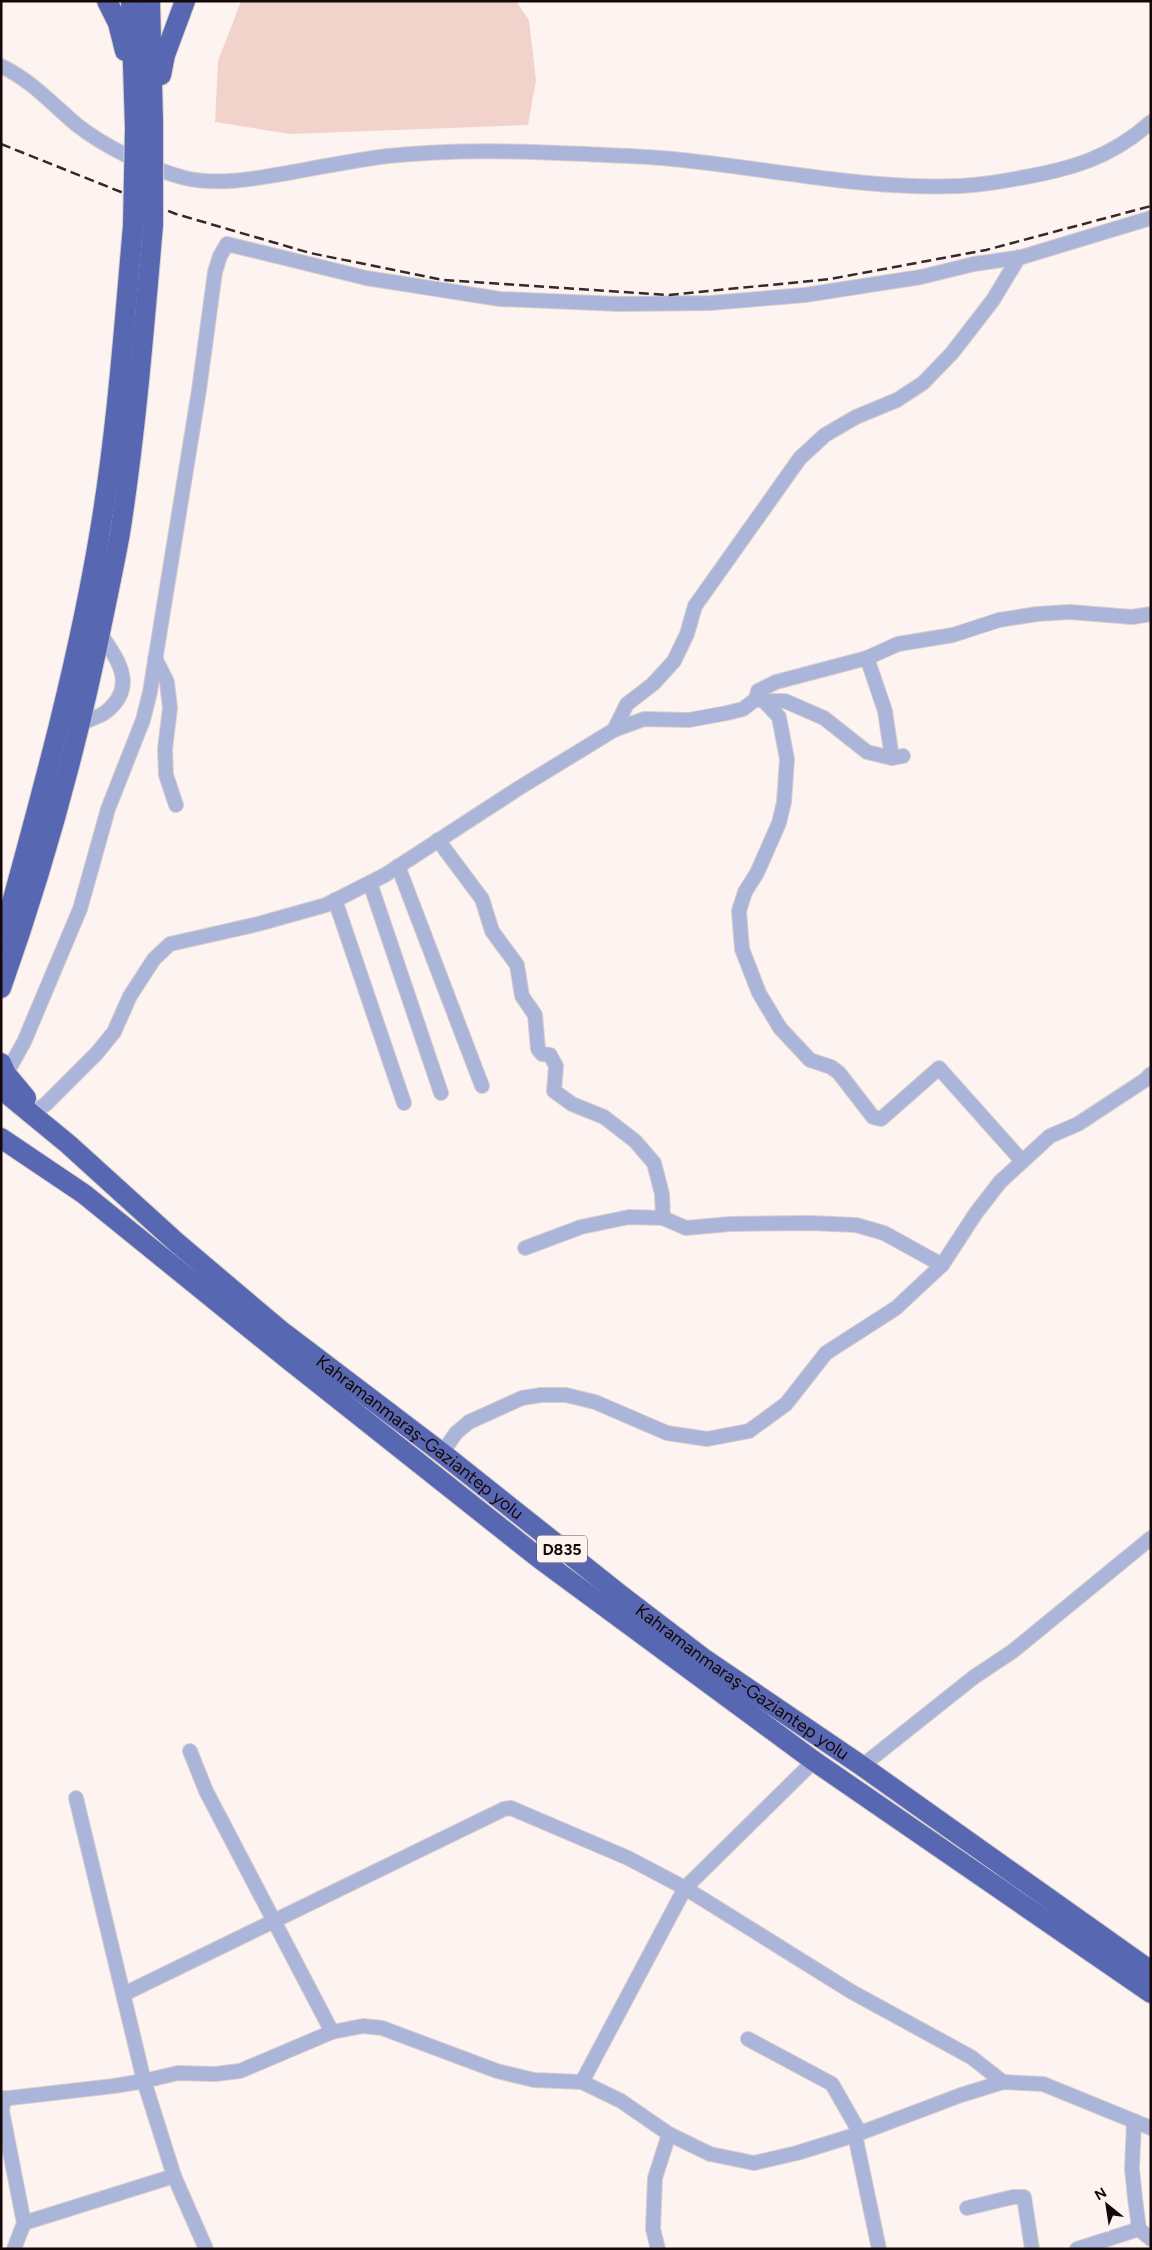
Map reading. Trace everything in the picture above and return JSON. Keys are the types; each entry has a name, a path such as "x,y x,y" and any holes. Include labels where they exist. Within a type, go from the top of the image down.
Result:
{"highway":[{"path":"107,1 118,23 135,98 147,123"},
{"path":"130,1 135,98"},
{"path":"1,988 23,926 48,843 79,724 120,534 135,429 153,225 147,123 150,1"},
{"path":"1,943 73,665 100,531 115,427 133,226 147,123 165,55 185,1"},
{"path":"3,1076 68,1144"},
{"name":"Kahramanmaraş-Gaziantep yolu","path":"3,1076 68,1144 176,1242 280,1330 442,1453 703,1658 862,1766 1151,1971"},
{"name":"Kahramanmaraş-Gaziantep yolu","path":"1,1138 84,1194 540,1559 814,1761 1151,1994"}],"street":[{"path":"1,66 15,72 38,89 78,125 102,142 142,162 185,178 215,182 254,179 358,160 422,153 535,152 670,158 885,184 961,186 1009,180 1071,168 1095,159 1133,139 1151,122"},
{"path":"3,1076 24,1042 80,909 108,809 143,720 150,692 199,390 215,272 220,256 228,244 366,278 500,299 620,304 710,302 805,295 921,276 974,264 1019,257 1151,218"},
{"path":"614,730 627,704 653,684 674,661 687,634 695,606 800,458 825,435 856,417 897,400 924,383 952,353 993,300 1019,257"},
{"path":"1022,1161 939,1068 881,1119 873,1117 839,1073 831,1067 810,1060 780,1028 759,993 742,949 739,911 745,892 764,859 778,824 784,802 787,759 779,717 760,700 758,691 776,682 867,658 898,644 952,635 999,620 1037,614 1070,612 1132,618 1151,614"},
{"path":"79,724 107,711 122,692 124,675 114,654 100,633"},
{"path":"155,658 167,682 170,708 166,749 166,775 176,805"},
{"path":"37,1110 46,1104 97,1053 114,1032 130,996 154,959 170,944 258,924 326,905 370,884 614,730 644,719 689,720 743,709 760,700 785,701 824,718 867,752 898,757 867,658"},
{"path":"438,840 482,899 492,931 517,965 522,996 535,1015 538,1049 542,1054 550,1055 556,1066 554,1091 572,1104 604,1118 634,1141 648,1156 654,1164 662,1194 663,1218"},
{"path":"398,866 482,1086"},
{"path":"370,884 441,1093"},
{"path":"335,900 404,1103"},
{"path":"442,1453 456,1433 469,1422 522,1398 541,1395 566,1395 595,1402 667,1433 707,1439 749,1431 786,1404 826,1353 896,1308 942,1265 976,1213 1000,1182 1050,1136 1078,1124 1146,1080 1151,1074"},
{"path":"525,1248 580,1227 629,1217 663,1218 686,1228 730,1224 810,1223 856,1225 884,1233 942,1265"},
{"path":"862,1766 974,1677 1013,1651 1151,1538"},
{"path":"190,1751 206,1791 332,2032"},
{"path":"582,2082 686,1888 814,1761"},
{"path":"76,1798 144,2081 174,2176 206,2249"},
{"path":"124,1994 504,1809 511,1808 628,1858 686,1888 852,1992 971,2057 1003,2082"},
{"path":"14,2249 24,2223 2,2111 2,2098 114,2086 178,2073 215,2074 240,2071 332,2032 363,2026 382,2028 497,2071 534,2080 582,2082 621,2101 669,2134 710,2154 754,2163 797,2153 857,2134 960,2095 1003,2082 1043,2084 1151,2128"},
{"path":"748,2039 832,2084 857,2134 879,2249"},
{"path":"1134,2121 1132,2169 1139,2229 1151,2240"},
{"path":"658,2249 653,2230 655,2178 669,2134"},
{"path":"24,2223 174,2176"},
{"path":"967,2208 1013,2197 1024,2197 1032,2249"},
{"path":"1077,2249 1139,2229"}],"shaded area":[{"path":"241,1 516,1 529,20 536,80 528,125 290,134 215,122 218,61"}],"railway":[{"path":"1,144 176,214 310,253 443,280 669,295 830,279 986,250 1151,206"}]}
